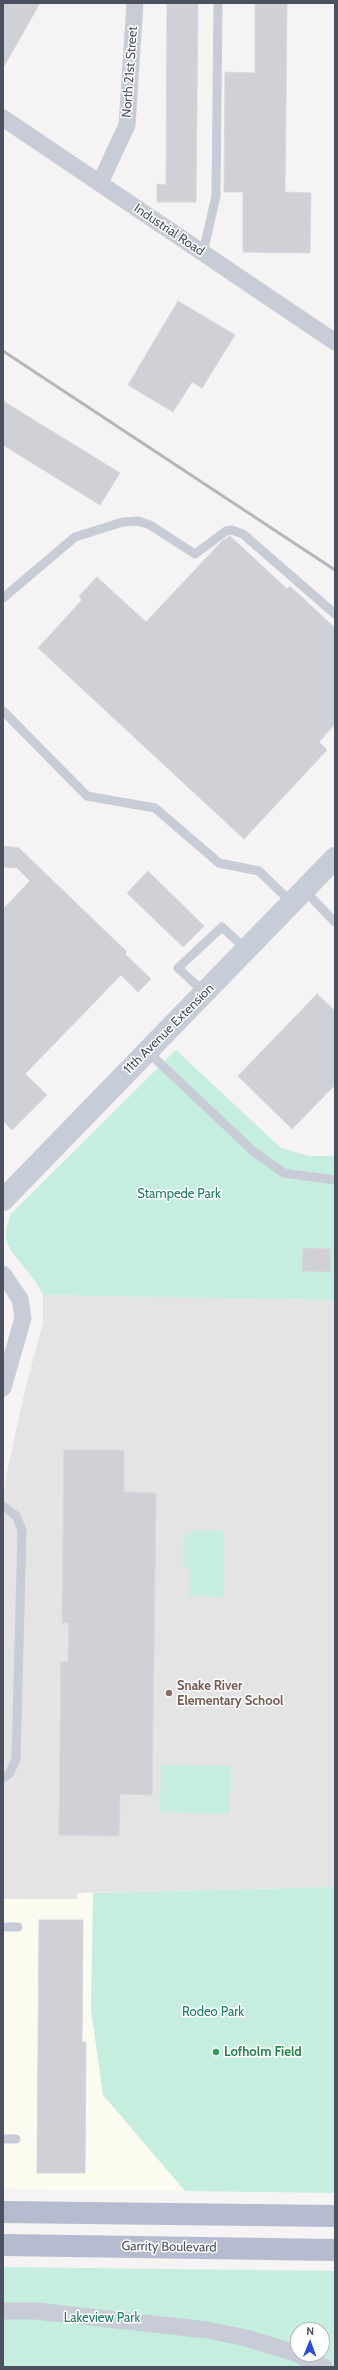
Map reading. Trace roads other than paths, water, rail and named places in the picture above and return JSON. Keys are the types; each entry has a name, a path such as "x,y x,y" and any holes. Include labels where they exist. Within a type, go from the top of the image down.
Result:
{"main road":[{"path":"3,2212 335,2216"},
{"name":"Garrity Boulevard","path":"3,2245 335,2250"}],"street":[{"name":"North 21st Street","path":"100,183 127,125 135,3"},
{"name":"Industrial Road","path":"3,118 335,342"},
{"name":"11th Avenue Extension","path":"3,1200 335,858"},
{"path":"3,1274 20,1299 23,1318 3,1388"},
{"path":"3,2311 58,2313 207,2330 246,2338 295,2353 324,2367"}],"lane":[{"path":"203,253 216,196 218,3"},
{"path":"3,598 75,537 123,522 138,521 150,525 195,554 226,531 232,530 243,534 335,614"},
{"path":"3,710 87,796 155,808 219,863 258,871 298,896 335,922"},
{"path":"205,993 178,968 222,927 247,950"},
{"path":"147,1051 214,1115 260,1156 284,1173 335,1180"},
{"path":"3,1506 16,1516 22,1530 16,1759 9,1774 3,1778"},
{"path":"3,1927 18,1927"},
{"path":"3,2139 16,2139"}],"railway":[{"path":"3,351 335,570"}],"place":[{"name":"Snake River Elementary School","path":"169,1693"},
{"name":"Lofholm Field","path":"216,2052"}],"park label":[{"name":"Stampede Park","path":"179,1194"},
{"name":"Rodeo Park","path":"213,2012"},
{"name":"Lakeview Park","path":"102,2318"}]}
